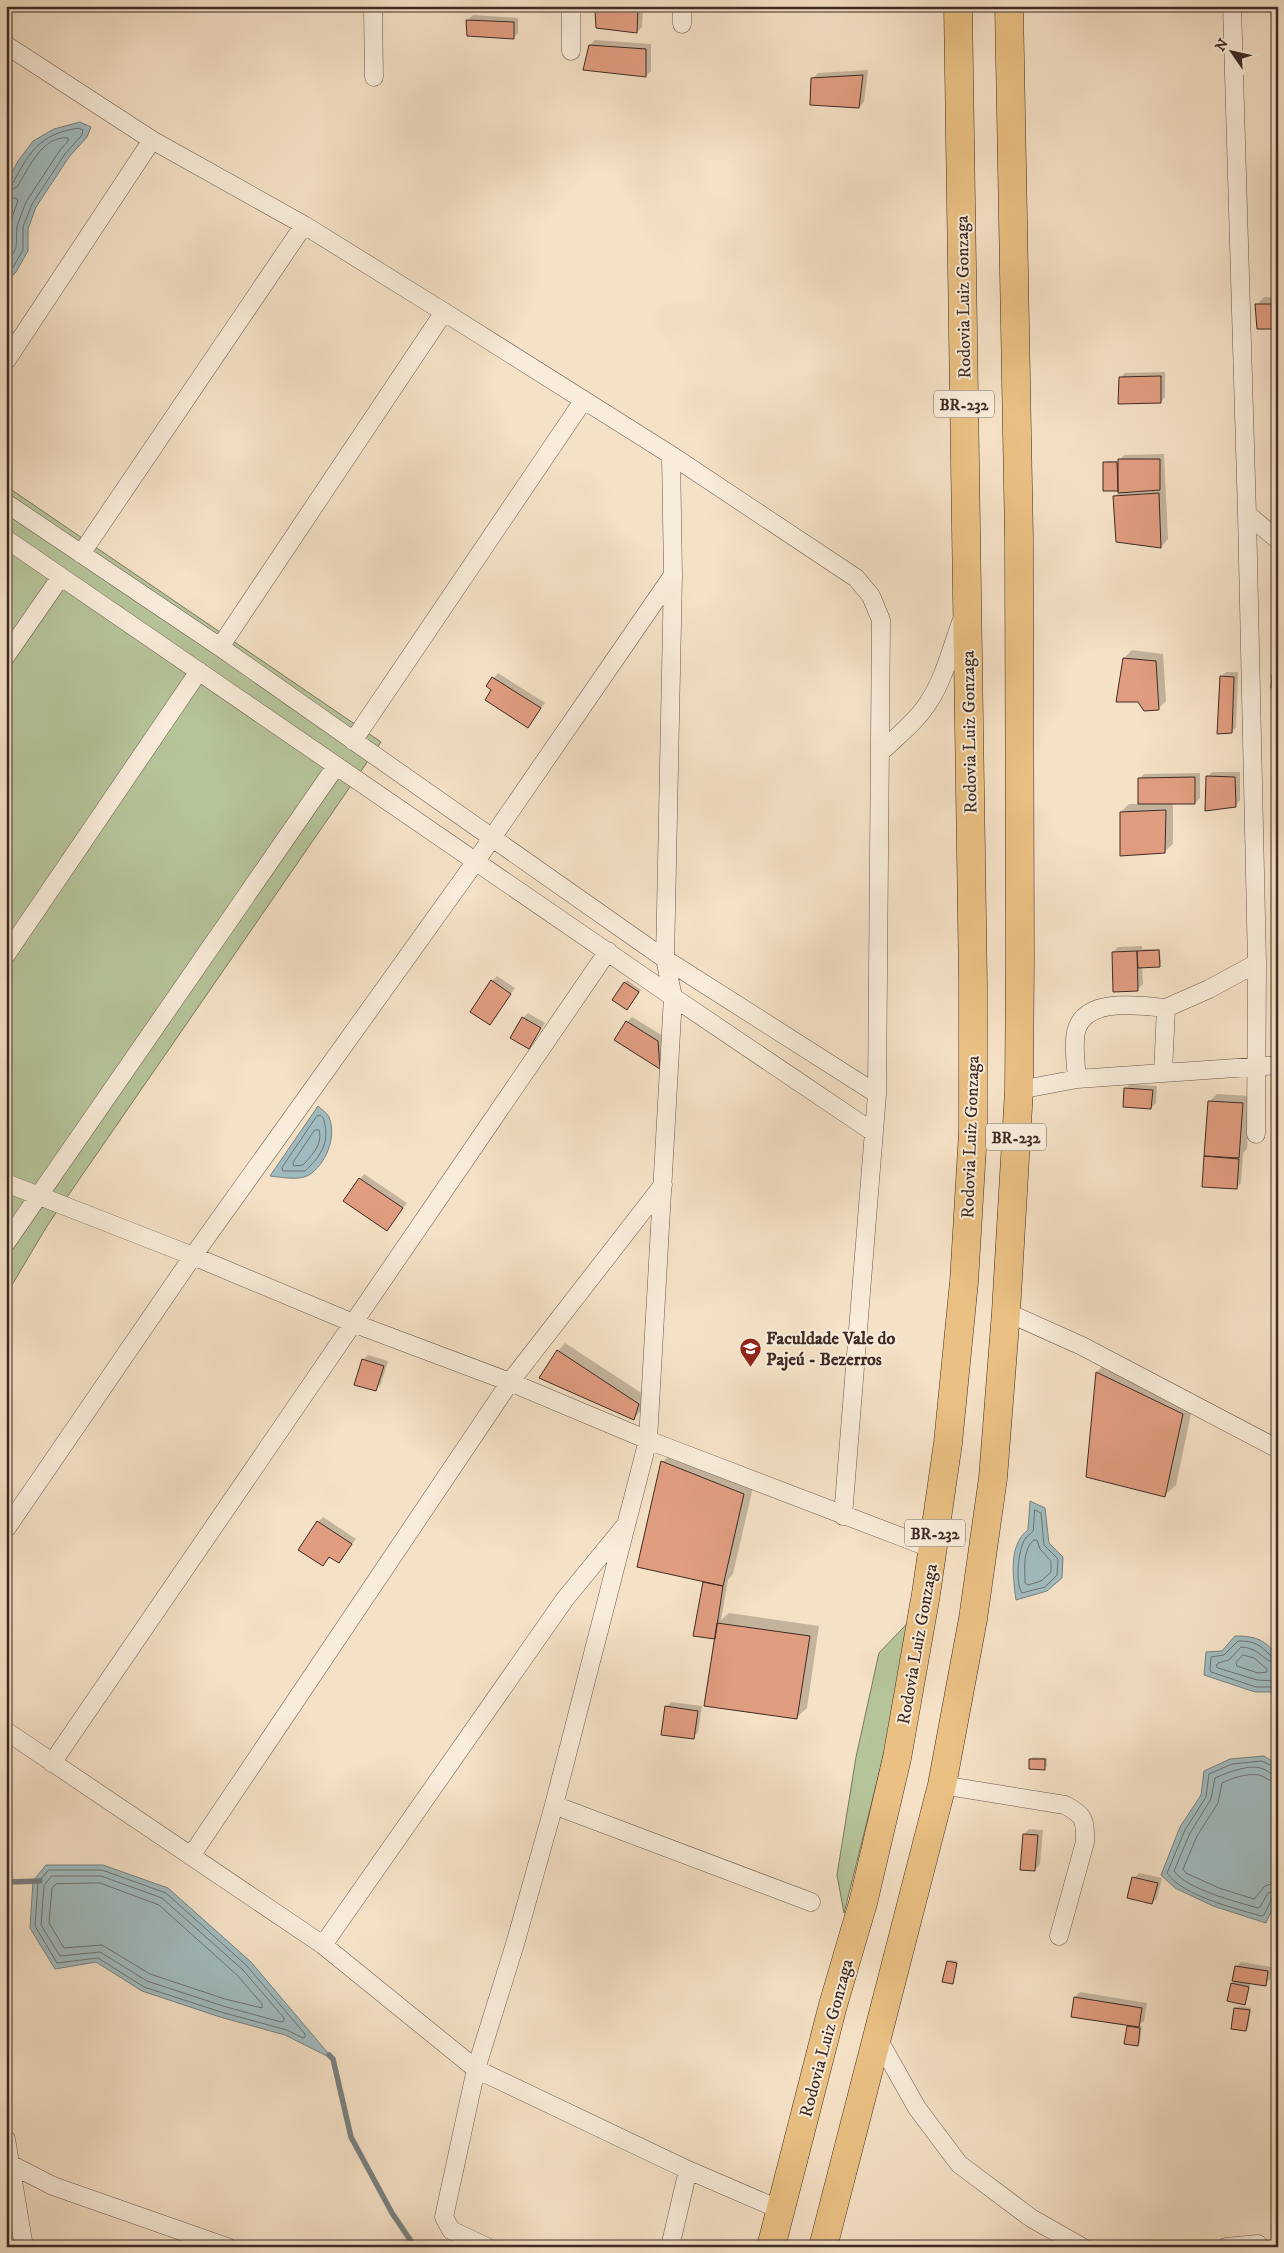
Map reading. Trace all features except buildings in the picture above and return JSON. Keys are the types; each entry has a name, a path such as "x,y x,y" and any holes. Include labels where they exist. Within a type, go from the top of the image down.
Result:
{"highway":[{"name":"Rodovia Luiz Gonzaga","path":"771,2247 833,2005 863,1903 897,1758 933,1549 948,1443 964,1282 973,1132 972,936 958,6"},
{"name":"BR-232","path":"822,2247 942,1785 976,1600 992,1478 1006,1312 1019,1090 1020,539 1009,6"}],"street":[{"path":"373,6 374,77"},
{"path":"571,6 571,50"},
{"path":"682,6 682,24"},
{"path":"1232,6 1247,514 1257,963 1256,1134"},
{"path":"6,45 152,140 304,225 671,455 856,578 871,596 881,620 877,1094 843,1516"},
{"path":"6,361 152,140"},
{"path":"81,554 304,225"},
{"path":"220,646 444,312"},
{"path":"353,741 584,401"},
{"path":"487,2247 451,2230 444,2218 476,2069 515,1944 554,1805 648,1440 673,998 665,958 673,575 671,455"},
{"path":"6,503 220,646 665,958 877,1094"},
{"path":"1247,514 1278,540"},
{"path":"6,539 60,578 608,951 673,998 873,1132"},
{"path":"6,1529 193,1256 476,861 673,575"},
{"path":"6,656 60,578"},
{"path":"880,753 917,717 928,703 938,685 966,608"},
{"path":"6,955 199,672"},
{"path":"6,1243 336,766"},
{"path":"52,1762 608,951"},
{"path":"1077,1079 1076,1032 1080,1022 1087,1016 1101,1008 1119,1004 1166,1008 1209,989 1257,963"},
{"path":"1163,1073 1166,1008"},
{"path":"1019,1090 1077,1079 1278,1064"},
{"path":"6,1183 193,1256 353,1323 510,1382 648,1440 933,1549"},
{"path":"191,1856 510,1382 663,1186"},
{"path":"1006,1312 1082,1346 1278,1449"},
{"path":"323,1945 565,1599 628,1523"},
{"path":"6,1731 323,1945 476,2069 688,2170 781,2210"},
{"path":"942,1785 1065,1805 1080,1813 1085,1826 1085,1842 1059,1936"},
{"path":"554,1805 811,1902"},
{"path":"877,2037 917,2108 959,2164 1031,2218 1082,2247"},
{"path":"6,2138 24,2247"},
{"path":"10,2164 52,2186 227,2247"},
{"path":"670,2247 688,2170"},
{"path":"1226,2247 1258,2244"}],"green space":[{"path":"6,486 381,742 47,1226 6,1295"},
{"path":"920,1610 844,1913 837,1875 856,1757 879,1653"}],"water":[{"path":"80,122 91,127 87,137 69,157 36,207 28,229 28,251 16,272 6,282 6,184 18,161 33,141 54,129"},
{"path":"318,1106 329,1117 331,1125 331,1141 325,1157 315,1170 305,1177 270,1176"},
{"path":"1030,1501 1045,1508 1049,1543 1063,1557 1062,1578 1047,1591 1016,1600 1013,1562 1017,1544 1028,1530"},
{"path":"1235,1636 1257,1639 1270,1647 1274,1652 1278,1651 1278,1692 1255,1692 1204,1675 1206,1652 1222,1651"},
{"path":"1264,1756 1278,1765 1278,1896 1266,1923 1213,1906 1175,1888 1161,1875 1180,1827 1201,1795 1204,1771 1230,1759"},
{"path":"46,1865 103,1865 168,1888 251,1962 333,2059 285,2035 220,2017 142,1991 96,1962 55,1969 30,1928 33,1881"}],"waterway":[{"path":"6,1884 9,1882 40,1881"},
{"path":"329,2055 333,2059 351,2137 392,2213 415,2247"}],"place":[{"name":"Faculdade Vale do Pajeú - Bezerros","path":"750,1367"}]}
